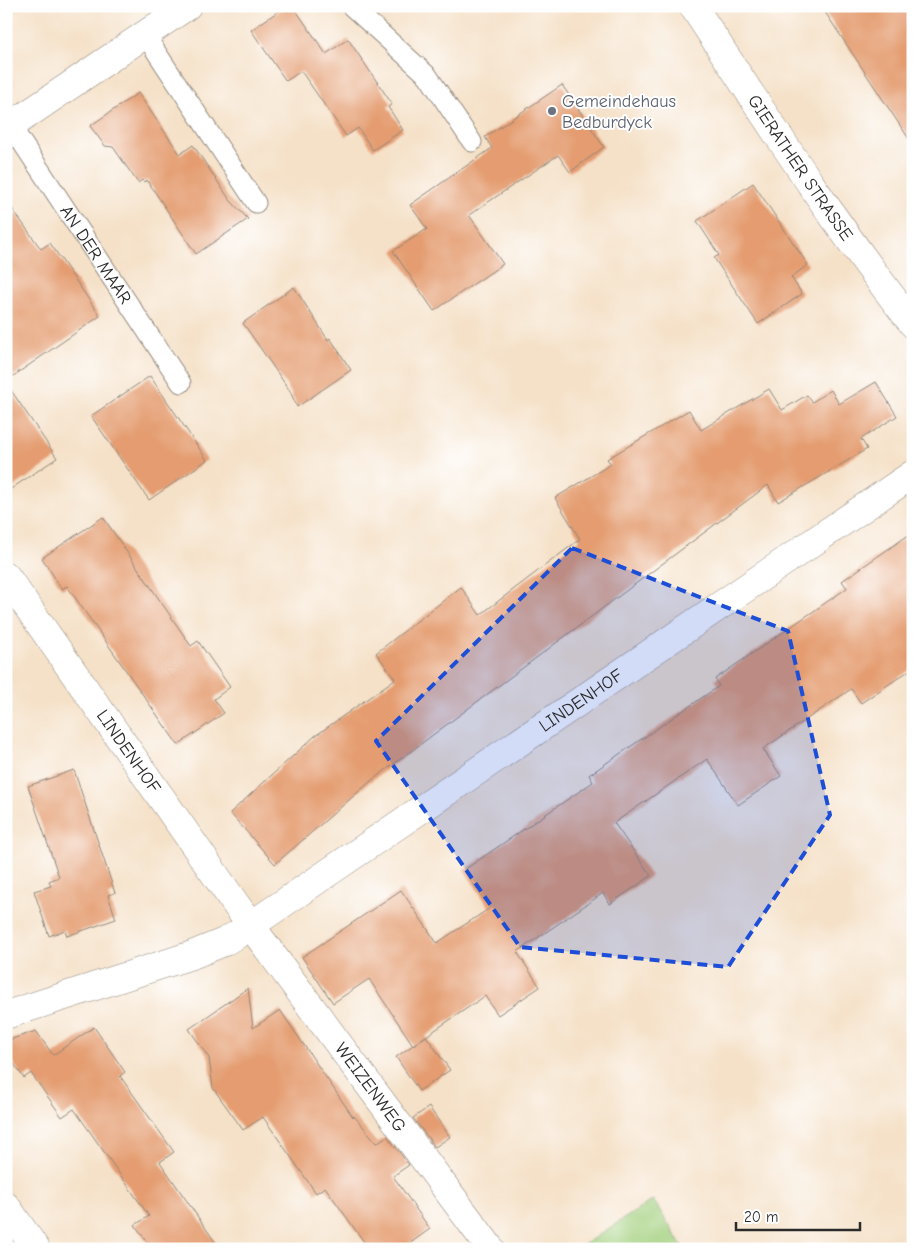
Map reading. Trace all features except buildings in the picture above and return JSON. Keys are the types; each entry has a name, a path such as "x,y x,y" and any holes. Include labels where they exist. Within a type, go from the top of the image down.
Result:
{"street":[{"name":"AN DER MAAR","path":"9,128 187,6"},
{"name":"GIERATHER STRASSE","path":"693,6 815,192 882,286 913,324"},
{"name":"LINDENHOF","path":"6,1015 200,952 224,942 251,926 913,474"},
{"name":"LINDENHOF","path":"6,576 251,926"},
{"name":"WEIZENWEG","path":"251,926 490,1248"},
{"path":"6,1206 36,1249"}],"lane":[{"path":"351,6 428,76 472,142"},
{"path":"145,35 256,203"},
{"name":"AN DER MAAR","path":"9,128 180,383"}],"highlighted area":[{"path":"572,548 788,631 830,815 728,967 520,947 376,741"}],"green space":[{"path":"653,1200 684,1249 577,1249"}],"place":[{"name":"Gemeindehaus Bedburdyck","path":"552,111"}]}
